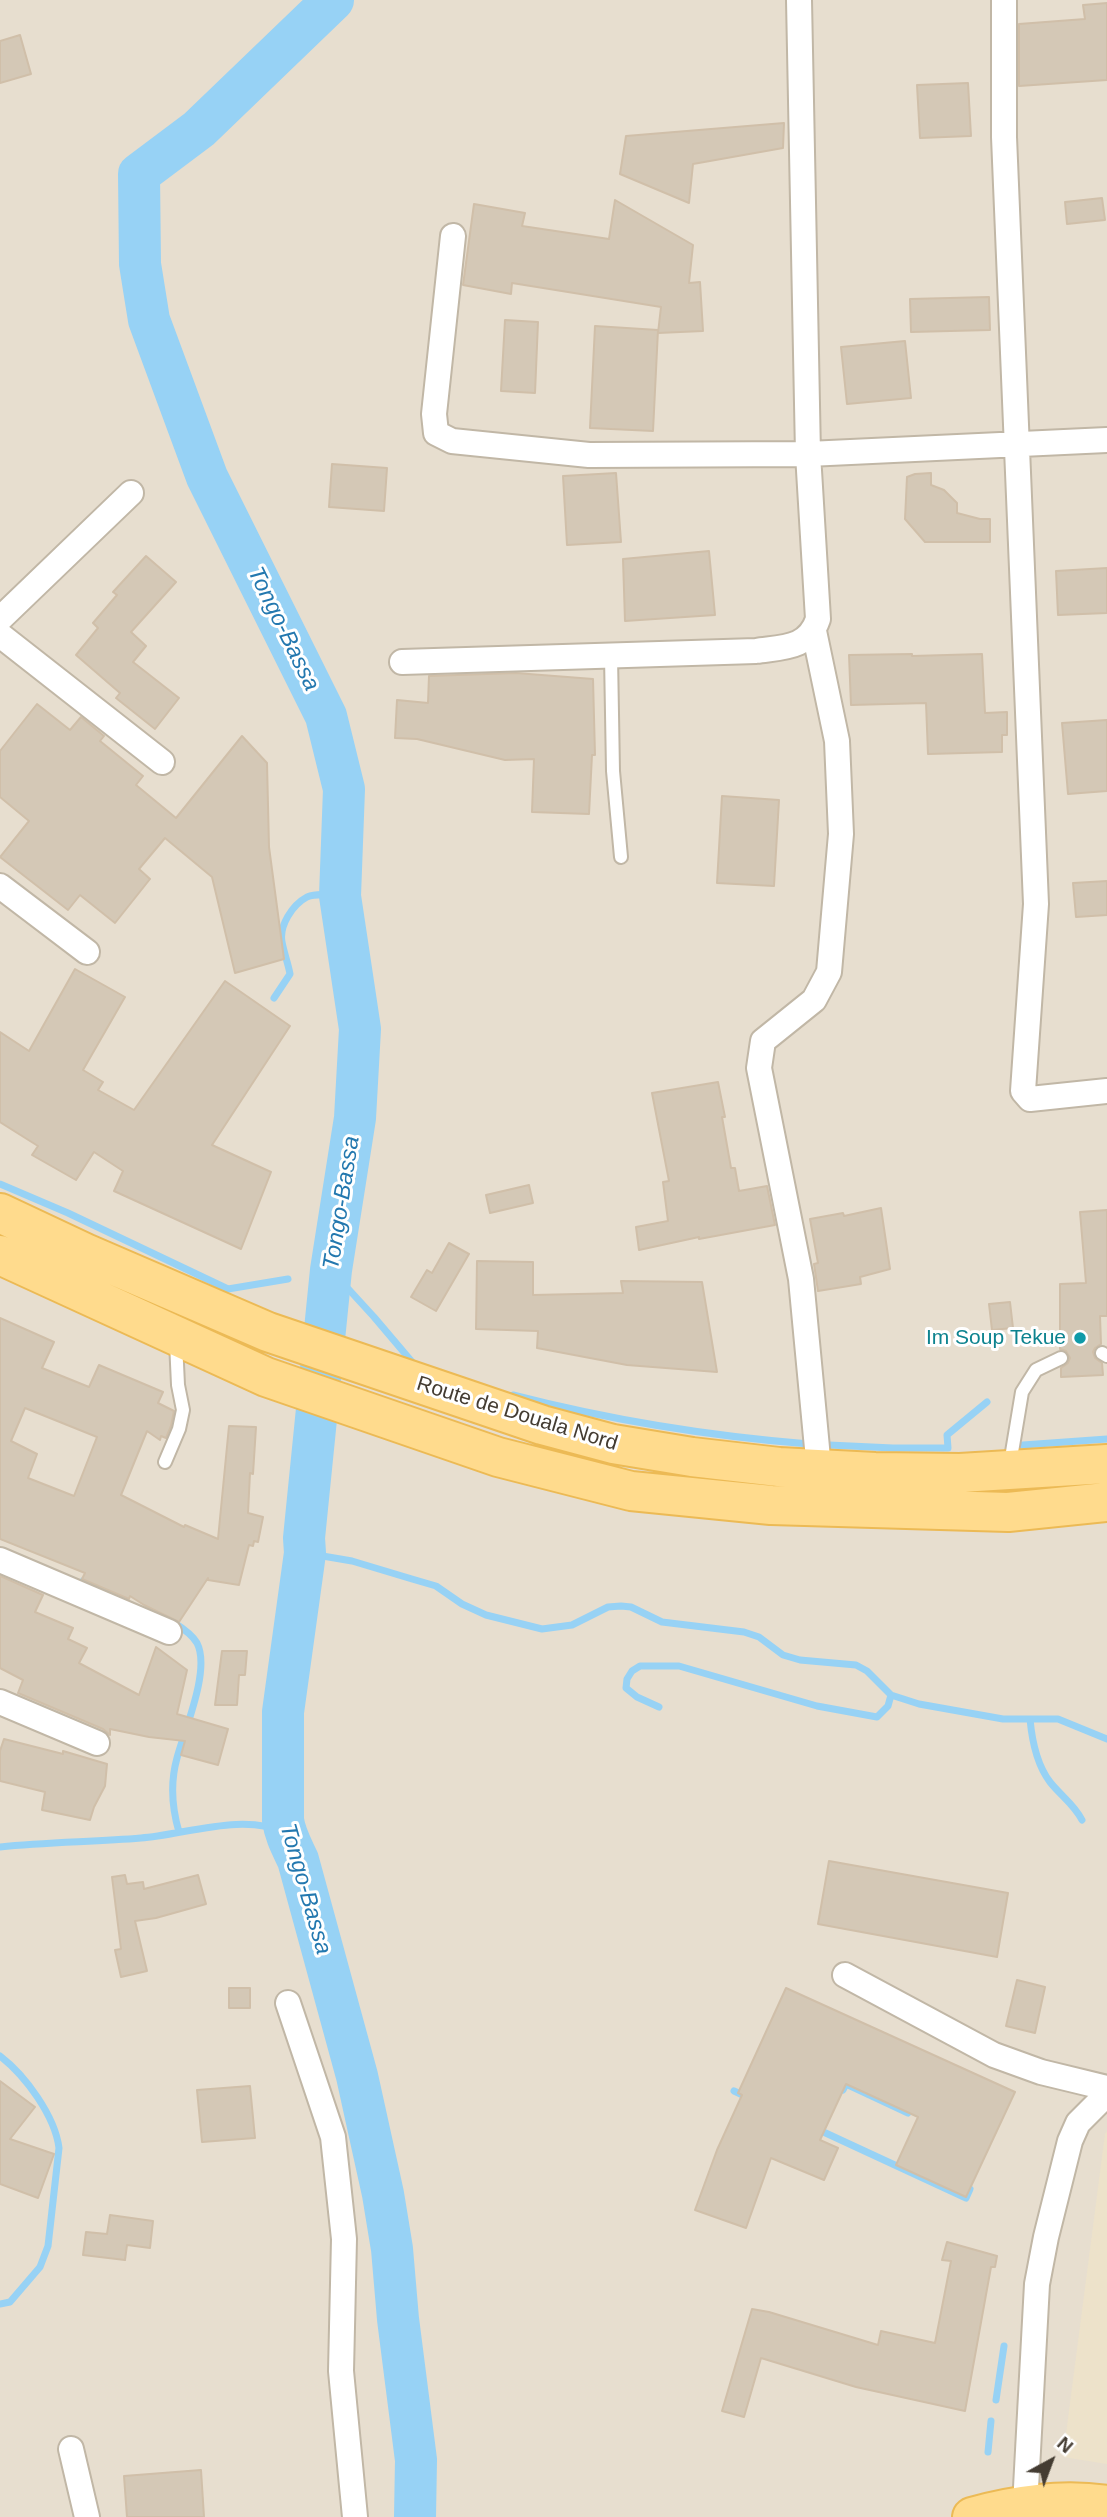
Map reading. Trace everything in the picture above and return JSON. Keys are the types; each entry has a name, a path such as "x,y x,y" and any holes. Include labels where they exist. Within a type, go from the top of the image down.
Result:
{"main road":[{"name":"Route de Douala Nord","path":"0,1213 76,1269 175,1335 266,1377 498,1457 631,1491 771,1505 1008,1512 1107,1502"},
{"path":"0,1255 76,1269"},
{"name":"Route de Douala Nord","path":"76,1269 542,1426 613,1444 692,1457 875,1472 1009,1471 1107,1464"},
{"path":"972,2517 1025,2506 1062,2503 1107,2505"}],"street":[{"path":"401,662 756,651 795,645 814,631 818,619 808,454 799,0"},
{"path":"1004,0 1004,137 1037,904 1023,1091 1030,1100 1107,1091"},
{"path":"453,236 434,414 436,433 452,441 589,455 808,454 1107,440"},
{"path":"0,619 131,493"},
{"path":"814,631 837,741 841,834 829,972 814,1000 764,1041 759,1068 801,1279 819,1469"},
{"path":"0,635 162,762"},
{"path":"0,886 88,952"},
{"path":"0,1560 169,1632"},
{"path":"0,1702 97,1743"},
{"path":"845,1975 994,2055 1041,2073 1107,2088"},
{"path":"288,2003 333,2137 344,2239 341,2371 355,2517"},
{"path":"1025,2506 1037,2284 1046,2236 1070,2141 1078,2123 1107,2094"},
{"path":"71,2449 87,2517"}],"lane":[{"path":"611,656 613,771 621,856"},
{"path":"165,1462 179,1429 183,1410 178,1385 175,1335"},
{"path":"1009,1471 1023,1392 1036,1370 1061,1358"}],"shaded area":[{"path":"0,0 1107,0 1107,2517 0,2517"},
{"path":"1107,2131 1107,2464 1063,2457"}],"building":[{"path":"1107,3 1107,80 1019,86 1019,24 1085,19 1083,5"},
{"path":"20,35 31,74 0,83 0,41"},
{"path":"968,83 971,136 920,138 917,85"},
{"path":"784,123 783,148 693,164 689,203 620,174 626,136"},
{"path":"1102,198 1105,220 1067,224 1065,202"},
{"path":"615,200 693,245 689,283 700,282 703,331 658,333 661,307 512,283 511,294 463,285 474,204 525,213 522,226 609,239"},
{"path":"989,297 990,330 911,332 910,299"},
{"path":"505,320 538,322 535,393 501,391"},
{"path":"595,326 658,330 653,431 590,428"},
{"path":"905,341 911,398 847,404 841,347"},
{"path":"332,464 387,468 384,511 329,507"},
{"path":"616,473 621,542 567,545 563,476"},
{"path":"931,473 931,485 944,490 957,503 957,513 990,519 990,542 925,542 905,519 907,477"},
{"path":"709,551 715,615 625,621 623,559"},
{"path":"146,556 176,582 131,632 146,646 133,662 179,698 155,729 116,698 120,693 76,655 98,628 93,623 117,595 113,592"},
{"path":"1107,568 1107,613 1058,615 1056,571"},
{"path":"982,654 985,713 1007,712 1007,735 1002,735 1002,752 928,754 926,703 851,705 849,655"},
{"path":"516,673 593,679 595,755 592,755 589,814 532,812 534,759 505,760 417,739 395,738 397,700 428,703 429,676"},
{"path":"37,704 70,730 81,717 104,736 100,741 143,776 136,785 176,818 242,736 267,763 269,847 284,959 235,973 212,877 165,838 139,869 150,879 115,923 80,895 68,910 0,857 29,821 0,797 0,751"},
{"path":"1107,720 1107,791 1068,794 1062,723"},
{"path":"722,796 779,800 774,886 717,883"},
{"path":"1107,881 1107,915 1076,917 1073,883"},
{"path":"75,969 125,997 83,1070 103,1082 98,1090 134,1110 225,981 290,1026 212,1145 271,1172 241,1249 114,1191 123,1171 94,1152 76,1180 32,1155 38,1146 0,1122 0,1032 29,1051"},
{"path":"718,1082 731,1168 735,1168 739,1191 767,1186 775,1225 639,1250 636,1227 668,1221 663,1182 669,1181 652,1093"},
{"path":"529,1185 533,1203 490,1213 486,1195"},
{"path":"881,1208 890,1269 860,1277 861,1284 818,1291 814,1264 818,1263 810,1219 843,1213 844,1216"},
{"name":"Im Soup Tekue","path":"1107,1210 1107,1316 1100,1316 1101,1344 1093,1352 1095,1358 1102,1363 1103,1375 1061,1377 1061,1368 1070,1358 1066,1351 1060,1349 1060,1284 1086,1283 1080,1212"},
{"path":"449,1243 469,1254 436,1311 411,1297 427,1270 432,1273"},
{"path":"477,1261 533,1262 533,1295 623,1293 621,1281 702,1282 717,1372 627,1365 537,1348 538,1331 476,1329"},
{"path":"1010,1302 1013,1328 992,1330 989,1304"},
{"path":"0,1318 54,1342 42,1368 89,1387 99,1365 163,1392 158,1403 174,1411 171,1426 166,1438 161,1436 160,1440 147,1431 121,1495 184,1527 185,1525 218,1539 229,1426 256,1427 248,1513 263,1517 258,1542 254,1541 253,1546 249,1545 239,1585 208,1578 179,1622 130,1596 129,1599 82,1579 85,1573 0,1539","holes":["25,1408 97,1437 74,1496 28,1478 37,1454 11,1441"]},
{"path":"0,1576 43,1595 35,1612 73,1628 68,1639 87,1648 79,1663 139,1695 156,1647 187,1670 177,1714 228,1729 218,1765 181,1755 185,1741 110,1729 110,1735 103,1729 18,1693 23,1680 0,1668"},
{"path":"222,1651 247,1651 245,1675 239,1675 237,1705 215,1705"},
{"path":"4,1739 63,1754 63,1751 107,1764 105,1786 90,1820 42,1810 45,1792 0,1781 0,1751"},
{"path":"829,1861 1008,1893 997,1957 818,1924"},
{"path":"125,1875 127,1884 143,1882 144,1889 198,1875 206,1904 135,1921 147,1971 121,1977 115,1950 121,1949 112,1877"},
{"path":"1017,1980 1045,1987 1035,2033 1006,2026"},
{"path":"229,1988 250,1988 250,2008 229,2008"},
{"path":"786,1988 1015,2092 966,2197 896,2165 918,2117 846,2084 820,2140 838,2148 824,2180 771,2158 746,2228 695,2210 717,2150 742,2095 738,2093"},
{"path":"0,2081 35,2107 10,2139 54,2154 38,2198 0,2184"},
{"path":"250,2086 255,2138 202,2142 197,2090"},
{"path":"110,2215 153,2221 150,2248 127,2245 125,2260 83,2255 86,2232 107,2234"},
{"path":"947,2242 997,2256 995,2267 991,2267 965,2411 856,2387 761,2358 744,2417 722,2411 752,2309 878,2345 881,2331 935,2343 951,2261 942,2260"},
{"path":"201,2470 204,2517 127,2517 124,2476"}],"waterway":[{"name":"Tongo-Bassa","path":"333,0 199,129 139,174 140,264 149,320 207,477 326,716 344,789 340,896 360,1029 355,1118 331,1270 304,1538 305,1553 283,1712 283,1820 298,1860 357,2076 383,2194 392,2249 416,2460 415,2517"},
{"path":"274,998 290,974 282,936 288,916 296,905 307,897 340,896"},
{"path":"0,1184 68,1213 228,1289 288,1279"},
{"path":"331,1270 413,1363"},
{"path":"513,1395 660,1426 809,1444"},
{"path":"829,1445 948,1448 947,1435 987,1402"},
{"path":"1023,1445 1107,1439"},
{"path":"305,1553 352,1561 436,1586 462,1604 486,1615 542,1629 572,1625 608,1607 621,1606 631,1607 662,1622 744,1632 759,1637 783,1655 800,1660 856,1665 867,1671 891,1695 919,1704 1003,1719 1058,1719 1107,1739"},
{"path":"83,1581 108,1593"},
{"path":"173,1622 197,1643 201,1669 173,1777 173,1805 179,1832"},
{"path":"659,1707 637,1697 626,1688 632,1671 640,1666 679,1666 817,1706 877,1717 888,1706 891,1695"},
{"path":"1030,1719 1042,1768 1050,1782 1082,1820"},
{"path":"0,1847 141,1838 214,1826 251,1824 285,1833"},
{"path":"0,2056 29,2085 37,2097 52,2123 59,2148 48,2246 40,2267 10,2302 0,2304"},
{"path":"843,2090 846,2084 908,2113"},
{"path":"734,2091 749,2098"},
{"path":"817,2129 966,2198 970,2189"},
{"path":"996,2400 1004,2346"},
{"path":"988,2452 991,2421"}],"place":[{"name":"Im Soup Tekue","path":"1080,1338"}]}
